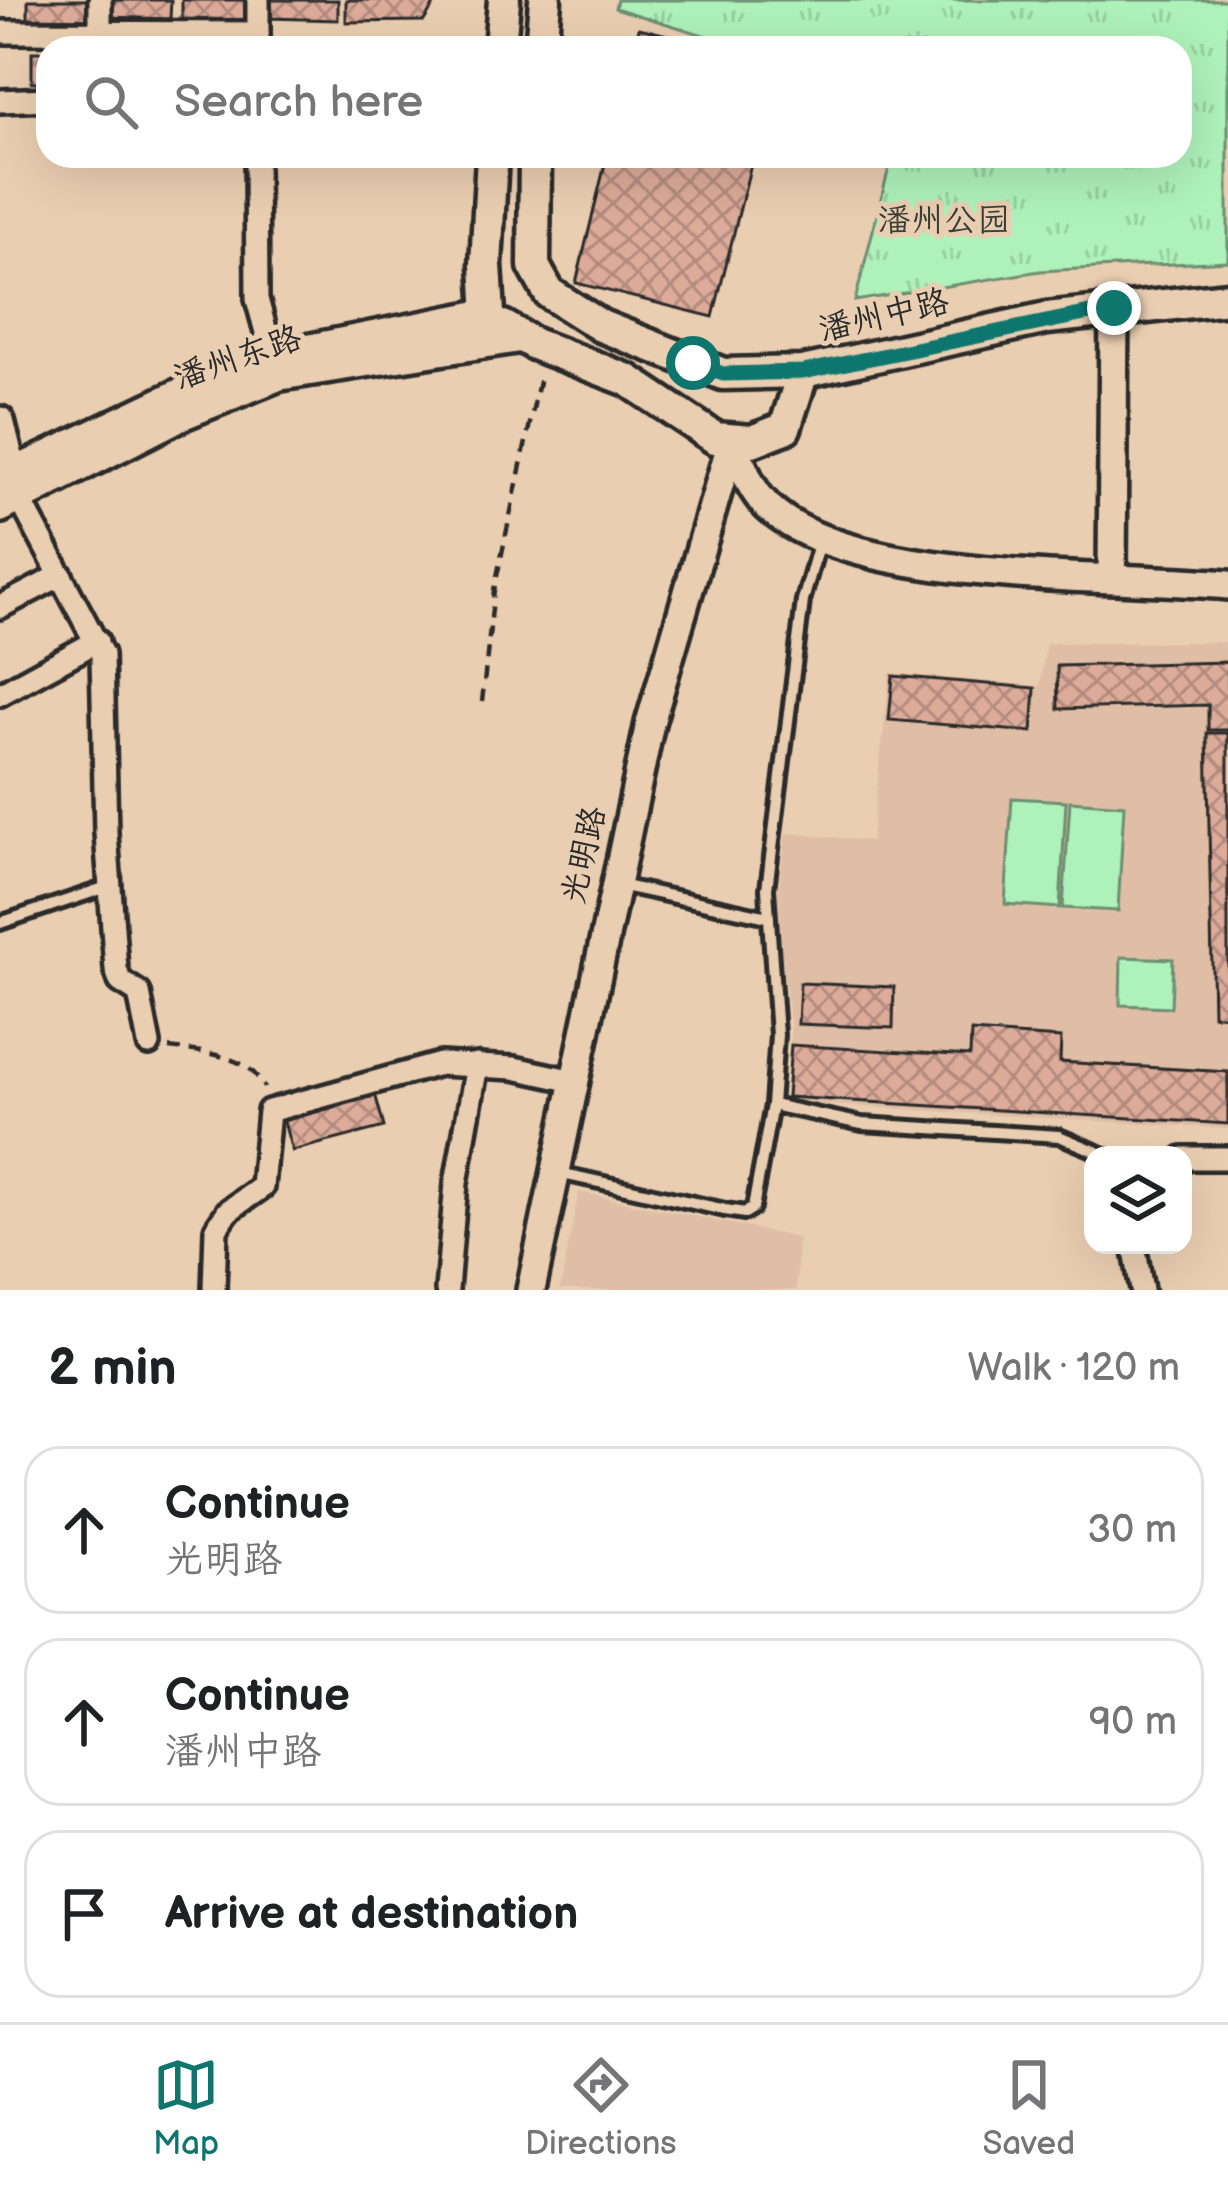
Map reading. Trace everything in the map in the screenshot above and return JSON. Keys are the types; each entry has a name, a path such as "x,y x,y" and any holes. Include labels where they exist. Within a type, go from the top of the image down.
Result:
{"main road":[{"path":"501,36 504,0"},
{"path":"542,36 544,0"},
{"path":"491,168 486,265 490,314 532,342 628,380 697,430 732,441"},
{"path":"535,168 534,266 549,293 602,326 723,374 803,372"},
{"name":"潘州中路","path":"732,441 752,441 785,428 803,372 1114,308 1228,298"},
{"name":"潘州东路","path":"8,490 182,414 274,365 490,314"},
{"name":"潘州东路","path":"274,365 532,342"}],"street":[{"path":"100,0 100,36"},
{"path":"258,36 259,0"},
{"path":"0,32 50,36"},
{"path":"0,101 36,100"},
{"path":"256,168 257,299 274,365"},
{"path":"1112,578 1114,308"},
{"path":"0,421 8,490 97,641 117,974 139,993 149,1043"},
{"path":"732,441 753,490 767,506 821,536 891,558 978,572 1228,585"},
{"name":"光明路","path":"531,1290 650,723 732,441"},
{"path":"0,607 61,574"},
{"path":"0,694 97,641"},
{"path":"214,1290 216,1229 228,1211 262,1187 268,1111 420,1066 477,1065 574,1082"},
{"path":"446,1290 456,1183 477,1065"},
{"path":"1192,1158 1228,1158"},
{"path":"1136,1254 1142,1290"}],"lane":[{"path":"556,1172 750,1212 772,1105 777,1003 766,889 803,601 821,536"},
{"path":"614,884 768,917"},
{"path":"0,923 110,886"},
{"path":"772,1105 862,1124 1059,1136 1084,1146"}],"path":[{"path":"482,702 532,342"},
{"path":"149,1043 214,1055 248,1068 260,1079 268,1111"}],"shaded area":[{"path":"1228,642 1228,1129 784,1102 791,1029 775,912 786,833 871,841 890,673 1040,686 1046,643"},
{"path":"579,1192 798,1238 796,1290 560,1290"}],"green space":[{"name":"潘州公园","path":"617,0 1228,0 1228,261 1040,271 855,301 889,168 1192,168 1192,36 707,36 615,8"},
{"path":"1012,798 1066,801 1060,908 1005,904"},
{"path":"1070,801 1124,805 1118,911 1063,908"},
{"path":"1121,957 1173,959 1171,1007 1120,1005"}],"building":[{"path":"28,0 95,0 95,19 28,18"},
{"path":"108,0 171,0 170,19 108,17"},
{"path":"182,0 248,0 248,21 182,20"},
{"path":"268,0 338,0 338,20 268,18"},
{"path":"346,0 437,0 424,21 346,22"},
{"path":"639,28 671,36 637,36"},
{"path":"32,52 36,52 36,82 32,82"},
{"path":"604,168 750,168 713,317 576,283"},
{"path":"1228,662 1228,730 1208,730 1208,705 1058,709 1057,666"},
{"path":"893,676 1035,688 1032,732 889,720"},
{"path":"1207,733 1228,733 1228,1015 1213,1015"},
{"path":"800,983 894,987 893,1028 798,1024"},
{"path":"971,1032 1061,1038 1060,1062 1228,1072 1228,1124 787,1097 791,1045 970,1056"},
{"path":"373,1086 384,1127 292,1151 281,1111"}],"route":[{"path":"693,363 723,374 803,372 1047,318 1114,308"}]}
